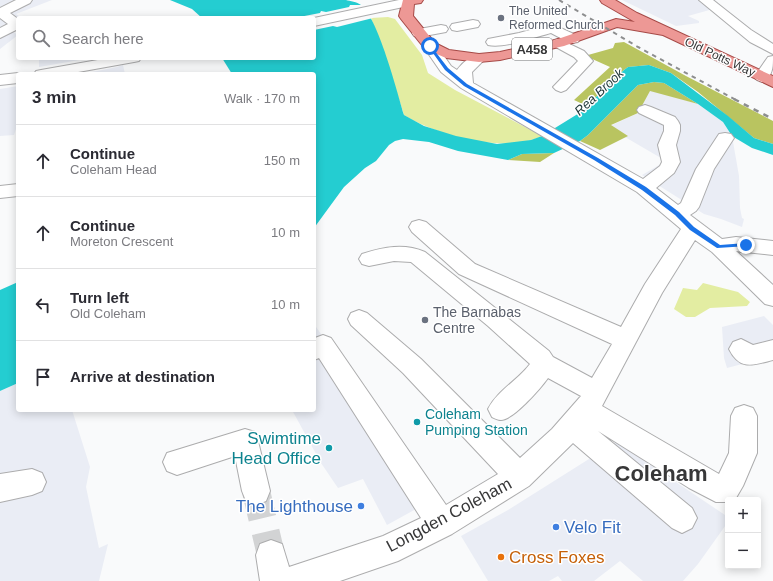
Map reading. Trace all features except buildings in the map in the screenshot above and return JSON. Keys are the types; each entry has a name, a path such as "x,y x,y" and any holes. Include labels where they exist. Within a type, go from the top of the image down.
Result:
{"main road":[{"name":"Old Potts Way","path":"606,0 628,20 666,32 767,79"},
{"path":"406,16 412,1"},
{"name":"A458","path":"406,16 430,46 446,54 479,58 500,56 626,28 628,20"}],"street":[{"path":"16,23 1,13 26,0"},
{"path":"705,0 760,44 773,50"},
{"path":"316,22 373,10 382,6 412,1"},
{"path":"373,10 392,12 406,16"},
{"path":"457,26 473,24"},
{"path":"0,34 16,25"},
{"path":"493,42 521,37 552,28 572,39 579,54 586,61 561,87"},
{"path":"419,33 441,29"},
{"path":"430,46 446,69 466,85 548,131 644,188 719,247 773,298"},
{"path":"466,85 464,71 479,58"},
{"path":"64,72 76,71 107,60 137,62"},
{"path":"767,79 767,72 773,60"},
{"path":"0,80 16,75"},
{"path":"644,188 668,169 671,162 667,144 672,131 672,125 669,120 645,110"},
{"name":"Longden Coleham","path":"304,580 387,550 442,524 519,477 562,438 585,409 626,340 653,290 685,221 689,207 705,169 725,138"},
{"path":"0,192 16,190"},
{"path":"419,227 467,269 511,279 626,340"},
{"path":"719,247 736,244 773,248"},
{"path":"369,259 404,252 411,253 496,320 540,358 682,518"},
{"path":"359,319 412,366 519,477"},
{"path":"316,349 323,346 442,524"},
{"path":"741,349 749,356 773,350"},
{"path":"501,409 532,380 544,364"},
{"path":"585,409 716,488 726,488 733,477 743,453 744,416"},
{"path":"177,462 245,441 256,491"},
{"path":"0,488 32,482"}],"shaded area":[{"path":"0,0 52,0 16,14 19,16 16,16 16,29 12,31 16,34 16,37 0,49"},
{"path":"622,0 701,0 713,9 688,16 699,21 699,23 676,26"},
{"path":"39,60 79,60 39,67"},
{"path":"123,65 125,72 92,72"},
{"path":"16,86 16,129 14,135 0,136 0,89"},
{"path":"650,90 698,104 723,122 732,136 739,176 740,208 742,218 744,219 742,227 704,214 642,175 666,161 625,137 627,137 610,126 638,113"},
{"path":"764,316 773,325 773,356 727,368 724,358 722,327"},
{"path":"316,327 436,498 387,525 363,479 338,488 321,463 293,412 316,412"},
{"path":"16,384 16,412 73,412 90,467 86,487 99,548 108,544 99,581 0,581 0,391"},
{"path":"616,442 725,515 725,526 698,564 683,581 643,581 620,561 594,581 562,581 558,576 549,581 488,581 461,536 508,510"}],"green space":[{"path":"388,17 395,19 422,55 428,73 455,90 542,136 527,141 491,143 453,136 418,123 404,115 382,46 371,18"},
{"path":"624,42 773,121 773,144 754,138 698,92 671,73 649,65 628,67 595,98 589,107 574,100 610,67 590,58 588,55 613,48 615,43"},
{"path":"654,82 664,83 698,104 650,91 638,113 611,125 628,136 600,150 580,141 588,135 638,85"},
{"path":"554,153 540,162 508,160 522,154"},
{"path":"703,283 738,292 750,302 747,306 710,308 695,317 686,317 674,309 683,288 697,290"}],"water":[{"path":"170,0 346,0 359,4 367,12 374,24 392,73 404,115 424,126 456,136 497,144 531,140 542,136 589,107 595,98 628,67 649,65 671,73 728,116 754,138 773,144 773,155 752,148 732,136 723,122 698,104 664,83 654,82 638,85 588,135 580,141 554,153 522,154 508,160 458,151 429,142 403,139 395,141 389,145 376,161 365,168 344,187 316,225 316,72 231,72 223,60 316,60 316,16 200,16 192,9"},
{"path":"16,283 16,384 0,391 0,290"}],"pier":[{"path":"350,5 363,5 373,18 337,27 333,26 316,30 316,16 304,16 320,13 321,11 326,12 349,7"}],"tunnel":[{"path":"256,491 271,555"}],"railway":[{"path":"559,0 638,47 736,100"},
{"path":"734,99 773,119"}],"place":[{"name":"The United Reformed Church","path":"501,18"},
{"name":"The Barnabas Centre","path":"425,320"},
{"name":"Coleham Pumping Station","path":"417,422"},
{"name":"Swimtime Head Office","path":"329,448"},
{"name":"The Lighthouse","path":"361,506"},
{"name":"Velo Fit","path":"556,527"},
{"name":"Cross Foxes","path":"501,557"}],"district":[{"name":"Coleham","path":"661,473"}],"route":[{"path":"430,46 446,69 466,85 548,131 644,188 692,228 719,247 736,244 746,245"}],"water label":[{"name":"Rea Brook","path":"599,92"}]}
